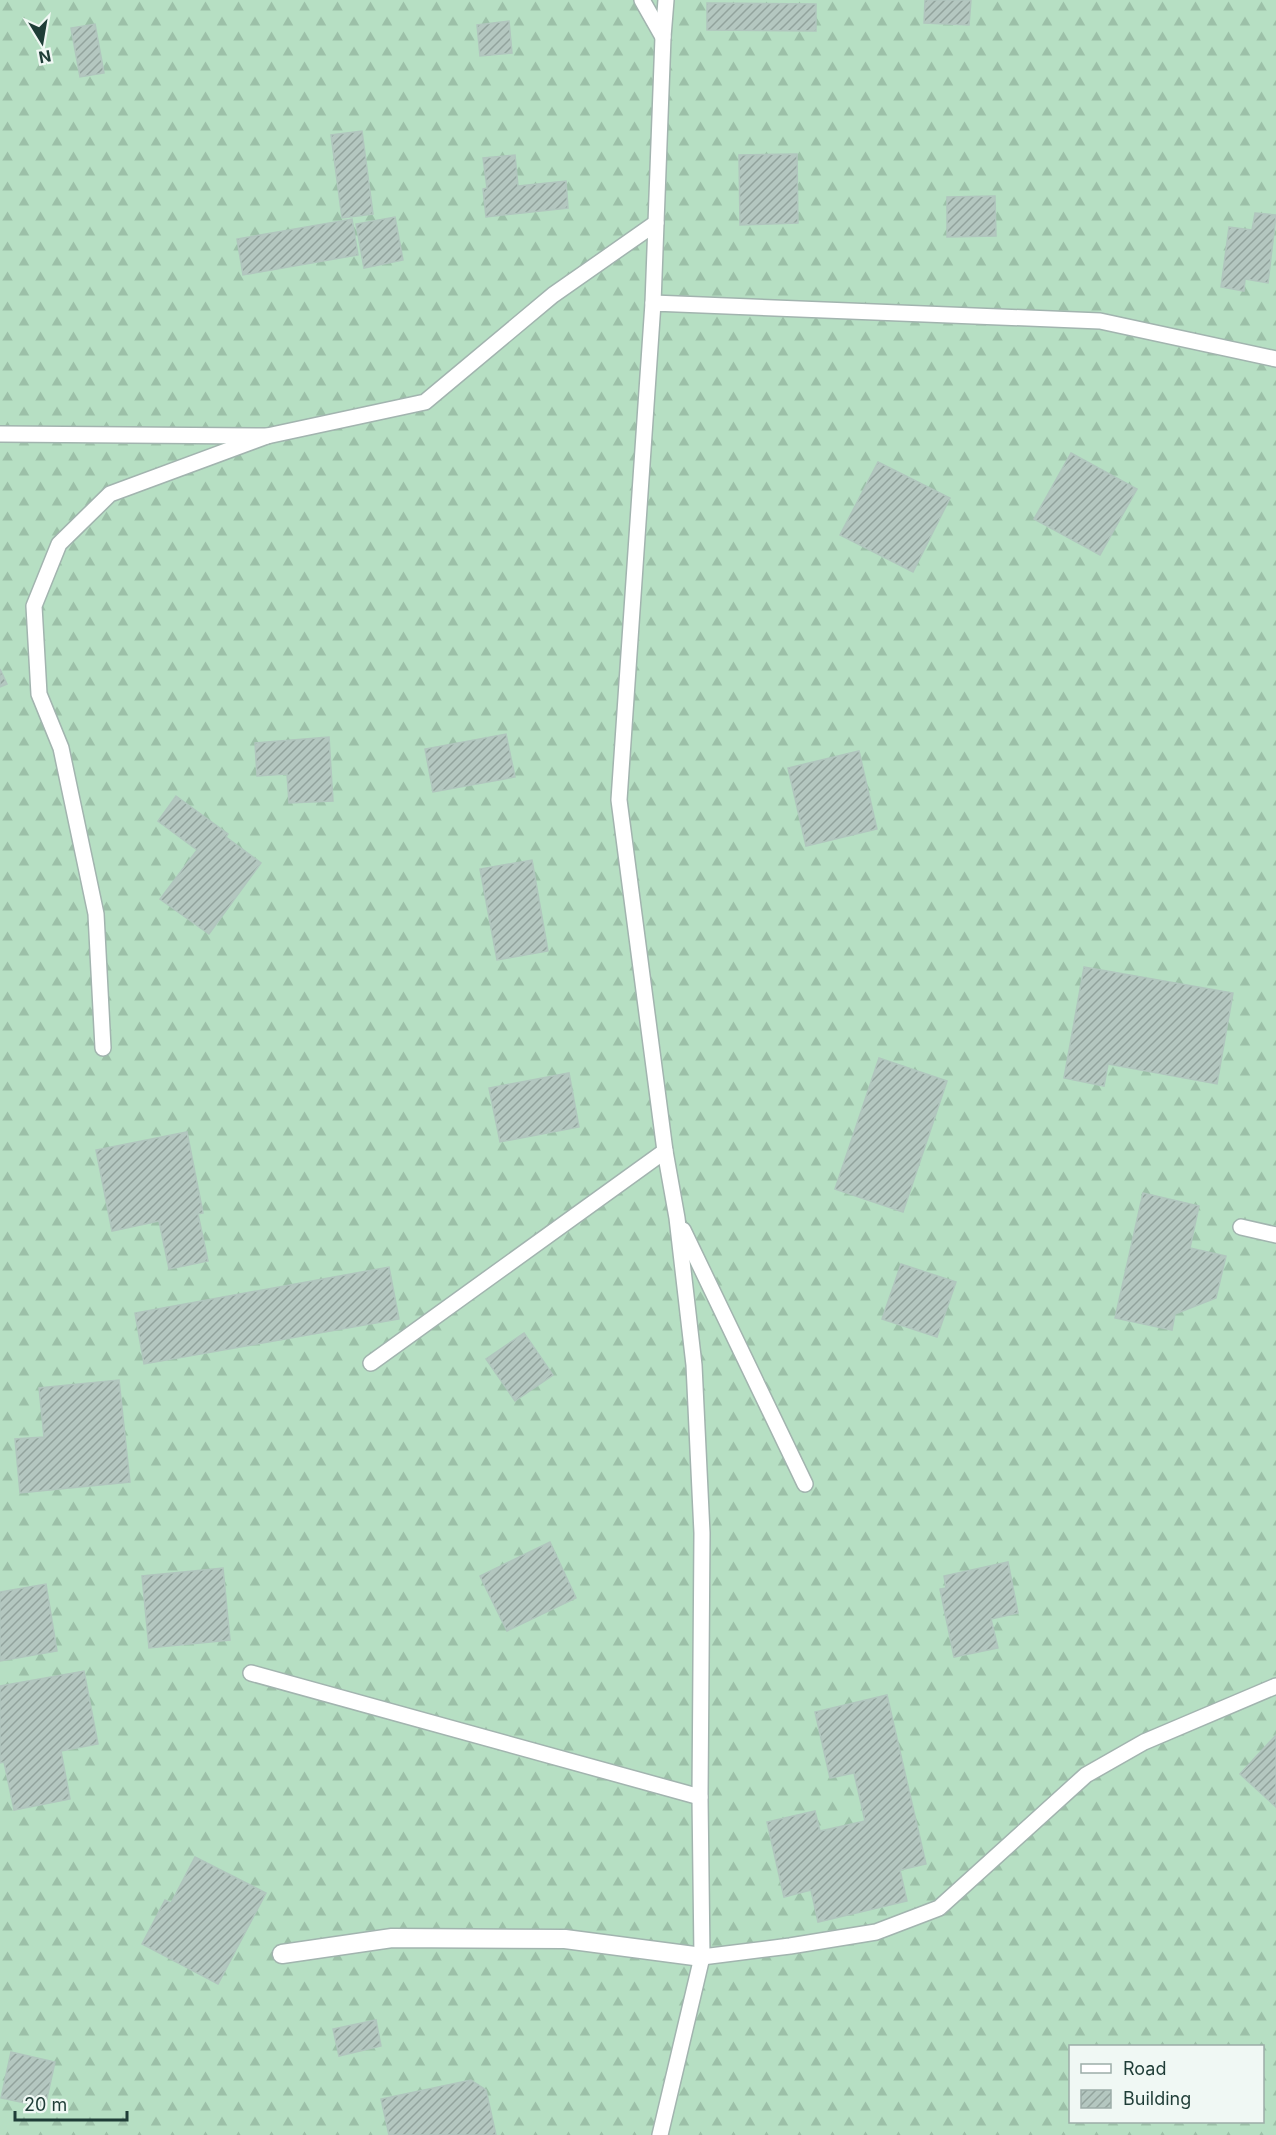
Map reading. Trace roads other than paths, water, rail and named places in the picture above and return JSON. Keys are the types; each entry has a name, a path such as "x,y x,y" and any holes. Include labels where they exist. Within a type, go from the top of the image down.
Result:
{"street":[{"path":"282,1954 392,1938 565,1940 702,1957"}],"lane":[{"path":"642,0 663,37"},
{"path":"660,2135 702,1957 700,1797 702,1533 694,1365 677,1218 665,1151 619,800 653,303 666,0"},
{"path":"103,1048 96,914 61,748 39,694 34,606 59,544 110,494 267,436 425,402 553,295 656,223"},
{"path":"653,303 1100,321 1276,359"},
{"path":"0,434 267,436"},
{"path":"371,1363 665,1151"},
{"path":"677,1218 805,1484"},
{"path":"1241,1227 1276,1235"},
{"path":"251,1673 700,1797"},
{"path":"702,1957 876,1932 939,1908 1086,1775 1144,1742 1276,1686"}]}
